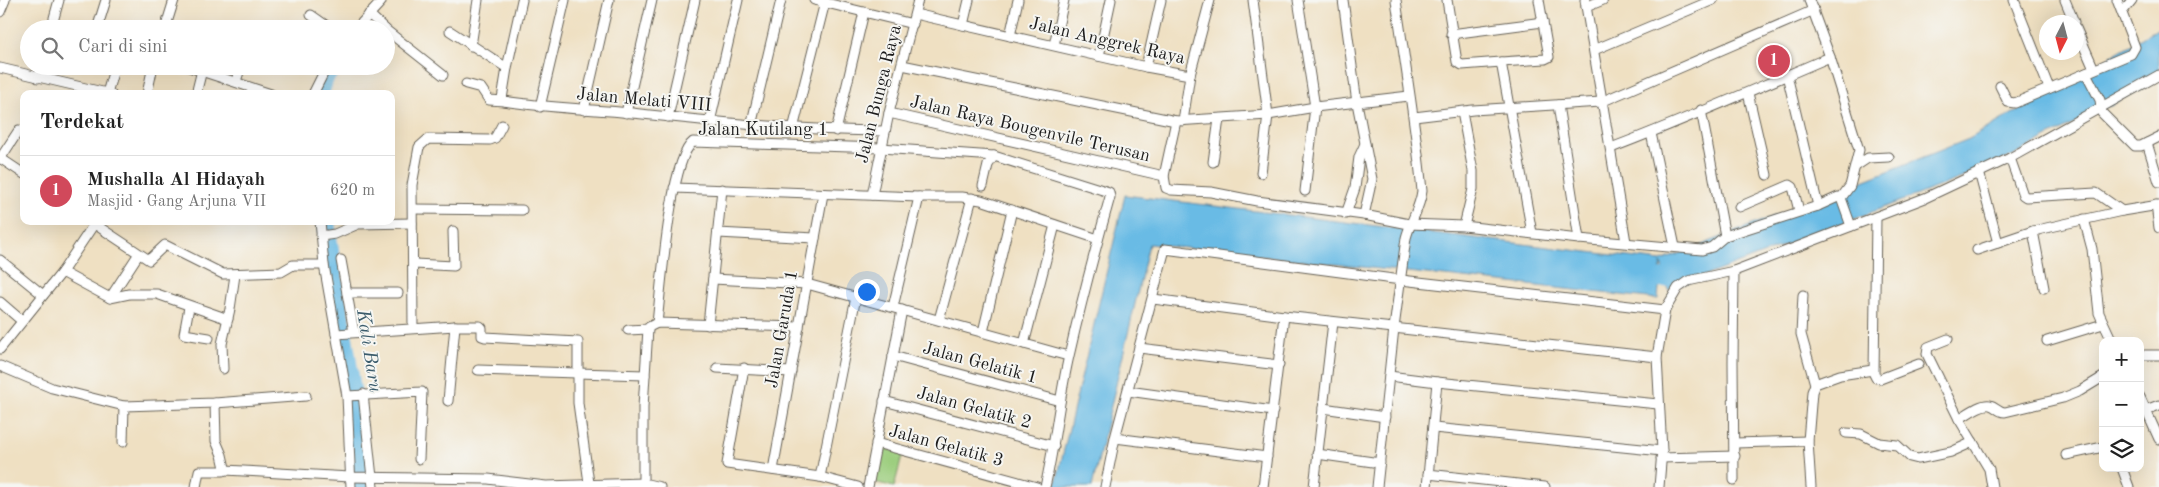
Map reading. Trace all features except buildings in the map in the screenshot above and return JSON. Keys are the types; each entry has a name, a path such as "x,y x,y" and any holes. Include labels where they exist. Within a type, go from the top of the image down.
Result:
{"street":[{"path":"0,12 5,0"},
{"path":"54,20 59,0"},
{"path":"99,20 106,0"},
{"path":"168,20 174,0"},
{"path":"471,46 478,0"},
{"path":"504,102 502,100 507,68 522,0"},
{"path":"540,107 566,0"},
{"path":"584,110 609,0"},
{"path":"626,113 652,0"},
{"path":"668,117 695,0"},
{"path":"710,122 738,0"},
{"path":"751,126 781,0"},
{"path":"814,0 913,24"},
{"name":"Jalan Bunga Raya","path":"872,195 889,113 918,0"},
{"path":"963,25 969,0"},
{"path":"1010,36 1018,0"},
{"path":"1054,45 1064,0"},
{"path":"1099,56 1111,0"},
{"path":"1146,67 1160,0"},
{"path":"1190,75 1210,0"},
{"path":"1253,0 1268,115 1262,173"},
{"path":"1298,0 1315,107 1305,191"},
{"path":"1342,0 1357,103 1372,179 1364,215"},
{"path":"1378,487 1384,417 1403,258 1409,224 1421,201 1422,192 1414,117 1409,96 1396,0"},
{"path":"1447,0 1457,62 1462,66 1545,59 1549,57 1539,0"},
{"path":"1603,0 1585,4 1626,242"},
{"path":"1594,50 1714,0"},
{"path":"1809,0 1830,57 1859,150 1850,186 1841,198"},
{"path":"2014,0 2049,88"},
{"path":"2065,0 2071,15"},
{"path":"2000,86 2008,102 2011,104 2130,54 2135,47 2123,10 2117,0"},
{"path":"2123,10 2132,0"},
{"path":"366,20 381,2"},
{"path":"793,129 825,2"},
{"path":"1414,117 1601,102 1814,10"},
{"path":"836,131 864,12"},
{"name":"Jalan Anggrek Raya","path":"915,14 1146,67 1190,75 1180,121 1164,176"},
{"path":"311,15 318,20"},
{"path":"371,16 376,20"},
{"path":"1451,34 1543,22"},
{"path":"450,31 507,68"},
{"path":"395,36 443,74"},
{"path":"2084,53 2090,71 2090,84 2101,103 2102,113 2105,117 2135,146 2159,137"},
{"path":"1611,148 1651,133 1700,110 1748,93 1830,57"},
{"path":"1501,62 1532,233"},
{"path":"902,65 1180,121 1268,115 1315,107 1409,96"},
{"path":"0,68 20,73"},
{"path":"27,75 93,90"},
{"path":"108,90 112,75"},
{"path":"148,90 151,75"},
{"path":"197,90 201,75"},
{"path":"223,75 261,90"},
{"path":"236,81 238,75"},
{"path":"315,90 322,75"},
{"path":"1787,75 1818,206"},
{"path":"1658,487 1662,454 1656,357 1665,310 1682,284 1734,271 1850,222 1876,217 1925,198 2010,158 2101,103 2159,75"},
{"name":"Jalan Melati VIII","path":"466,84 481,88 489,100 540,107 793,129 885,131"},
{"path":"1748,93 1767,176"},
{"path":"1558,105 1579,239"},
{"path":"1700,110 1725,236"},
{"path":"1462,112 1473,170 1473,189 1464,226"},
{"name":"Jalan Raya Bougenvile Terusan","path":"889,113 1164,176"},
{"path":"1213,162 1220,119"},
{"path":"413,328 412,185 419,147 428,139 490,140 495,138 502,125"},
{"path":"19,130 0,159 20,172"},
{"path":"1651,133 1676,247"},
{"name":"Jalan Kutilang 1","path":"674,188 686,152 689,145 693,142 881,148"},
{"path":"2147,143 2159,182"},
{"path":"1346,214 1355,188 1359,157 1365,144"},
{"path":"881,148 994,156 1109,192 1110,198 1068,356 1046,487"},
{"path":"983,186 988,165 994,156"},
{"path":"1856,166 1868,158 1889,157"},
{"path":"2010,158 2023,195 2026,197 2096,192 2122,211"},
{"path":"1979,172 1998,243"},
{"path":"1164,176 1164,185 1171,190 1211,192 1257,201 1364,215 1409,224 1464,226 1702,250 1712,247 1725,236 1818,206 1835,198 1841,198"},
{"path":"1739,208 1790,186 1793,187 1799,211"},
{"path":"657,323 674,188 972,198 1098,239"},
{"path":"708,325 722,189"},
{"name":"Jalan Garuda 1","path":"773,470 823,194"},
{"path":"868,487 893,356 898,308 919,197"},
{"path":"940,320 972,198"},
{"path":"1841,198 1850,222"},
{"path":"1977,250 2033,231 2157,205 2159,228"},
{"path":"413,209 522,210"},
{"path":"983,332 1012,210"},
{"path":"1876,217 1873,370 1876,378 1880,379 1919,364"},
{"path":"2084,219 2092,249 2099,313 2110,337"},
{"path":"395,223 412,223"},
{"path":"0,348 62,272 90,225"},
{"path":"96,225 138,255 150,260 165,245 220,273 281,272 293,265 324,266"},
{"path":"321,225 324,266 345,333 373,487"},
{"path":"323,236 335,234 356,225"},
{"path":"1024,344 1055,225"},
{"path":"414,264 454,266 453,231"},
{"path":"2033,231 2044,288"},
{"path":"718,233 814,238"},
{"path":"1105,487 1115,438 1165,249 1401,280 1665,310"},
{"path":"110,298 138,255"},
{"path":"0,260 43,295"},
{"path":"341,260 347,293 345,333"},
{"path":"1734,271 1733,362 1736,456 1734,480"},
{"path":"62,272 110,298 130,294 157,294 228,319"},
{"path":"223,369 222,344 235,274"},
{"path":"713,279 806,284 1068,356"},
{"path":"347,293 398,293"},
{"path":"1803,295 1801,334 1815,384 1812,392 1808,441 1811,487"},
{"path":"820,477 856,297"},
{"path":"1153,299 1333,322 1656,357"},
{"path":"0,302 22,322"},
{"path":"189,306 184,334 209,338"},
{"path":"1263,487 1284,316"},
{"path":"1314,487 1333,322"},
{"path":"643,483 645,375 648,330 651,325 657,323 799,327"},
{"path":"2047,342 2103,324"},
{"path":"448,401 455,326"},
{"path":"345,333 480,326 482,328 482,336 485,337 577,341 579,343 577,372 578,403 591,485"},
{"path":"628,330 648,330"},
{"path":"1948,340 1928,347 1926,354 1959,419 1989,469 1992,487"},
{"path":"1138,348 1278,365"},
{"path":"2144,355 2159,354"},
{"name":"Jalan Gelatik 1","path":"893,356 1060,401"},
{"path":"0,366 52,388 124,406 215,403 306,396"},
{"path":"717,368 791,372"},
{"path":"744,368 727,463 820,477 858,487"},
{"path":"478,370 645,375"},
{"path":"1815,384 1840,375 1873,370"},
{"path":"1389,376 1658,404"},
{"path":"1959,419 1985,405 1990,405 2001,412 2005,412 2048,403 2080,392 2099,380"},
{"path":"1427,487 1437,382"},
{"path":"1128,391 1273,411"},
{"path":"355,395 422,393 419,459"},
{"path":"351,487 354,477 355,395"},
{"name":"Jalan Gelatik 2","path":"884,401 1054,446"},
{"path":"215,403 216,441 222,455 224,470"},
{"path":"2146,410 2159,405"},
{"path":"123,442 124,406"},
{"path":"2144,406 2157,427 2159,439"},
{"path":"1323,408 1384,417"},
{"path":"1434,428 1662,454 1736,456"},
{"path":"1846,433 1861,434 1879,443 1897,445 1910,457 1918,459 1951,452 1973,442"},
{"path":"1115,438 1268,457"},
{"path":"1735,442 1808,441"},
{"name":"Jalan Gelatik 3","path":"876,443 1037,487"},
{"path":"2066,455 2099,448"},
{"path":"1317,454 1380,463"},
{"path":"196,487 199,471 224,470 354,477 488,479 546,486 643,483 660,487"},
{"path":"2123,472 2129,487"},
{"path":"1428,474 1545,487"},
{"path":"442,477 442,487"}],"green space":[{"path":"879,447 903,453 894,487 871,481"}],"water":[{"path":"2159,28 2159,80 1990,167 1668,290 1661,263 1658,299 1149,244 1092,487 1055,487 1125,195 1661,261 1969,139"}],"waterway":[{"name":"Kali Baru","path":"321,90 327,75"},
{"name":"Kali Baru","path":"327,225 352,387 359,453 360,487"},
{"path":"1636,276 1662,278 1689,273"}],"place":[{"name":"Mushalla Al Hidayah","path":"1774,61"}]}
